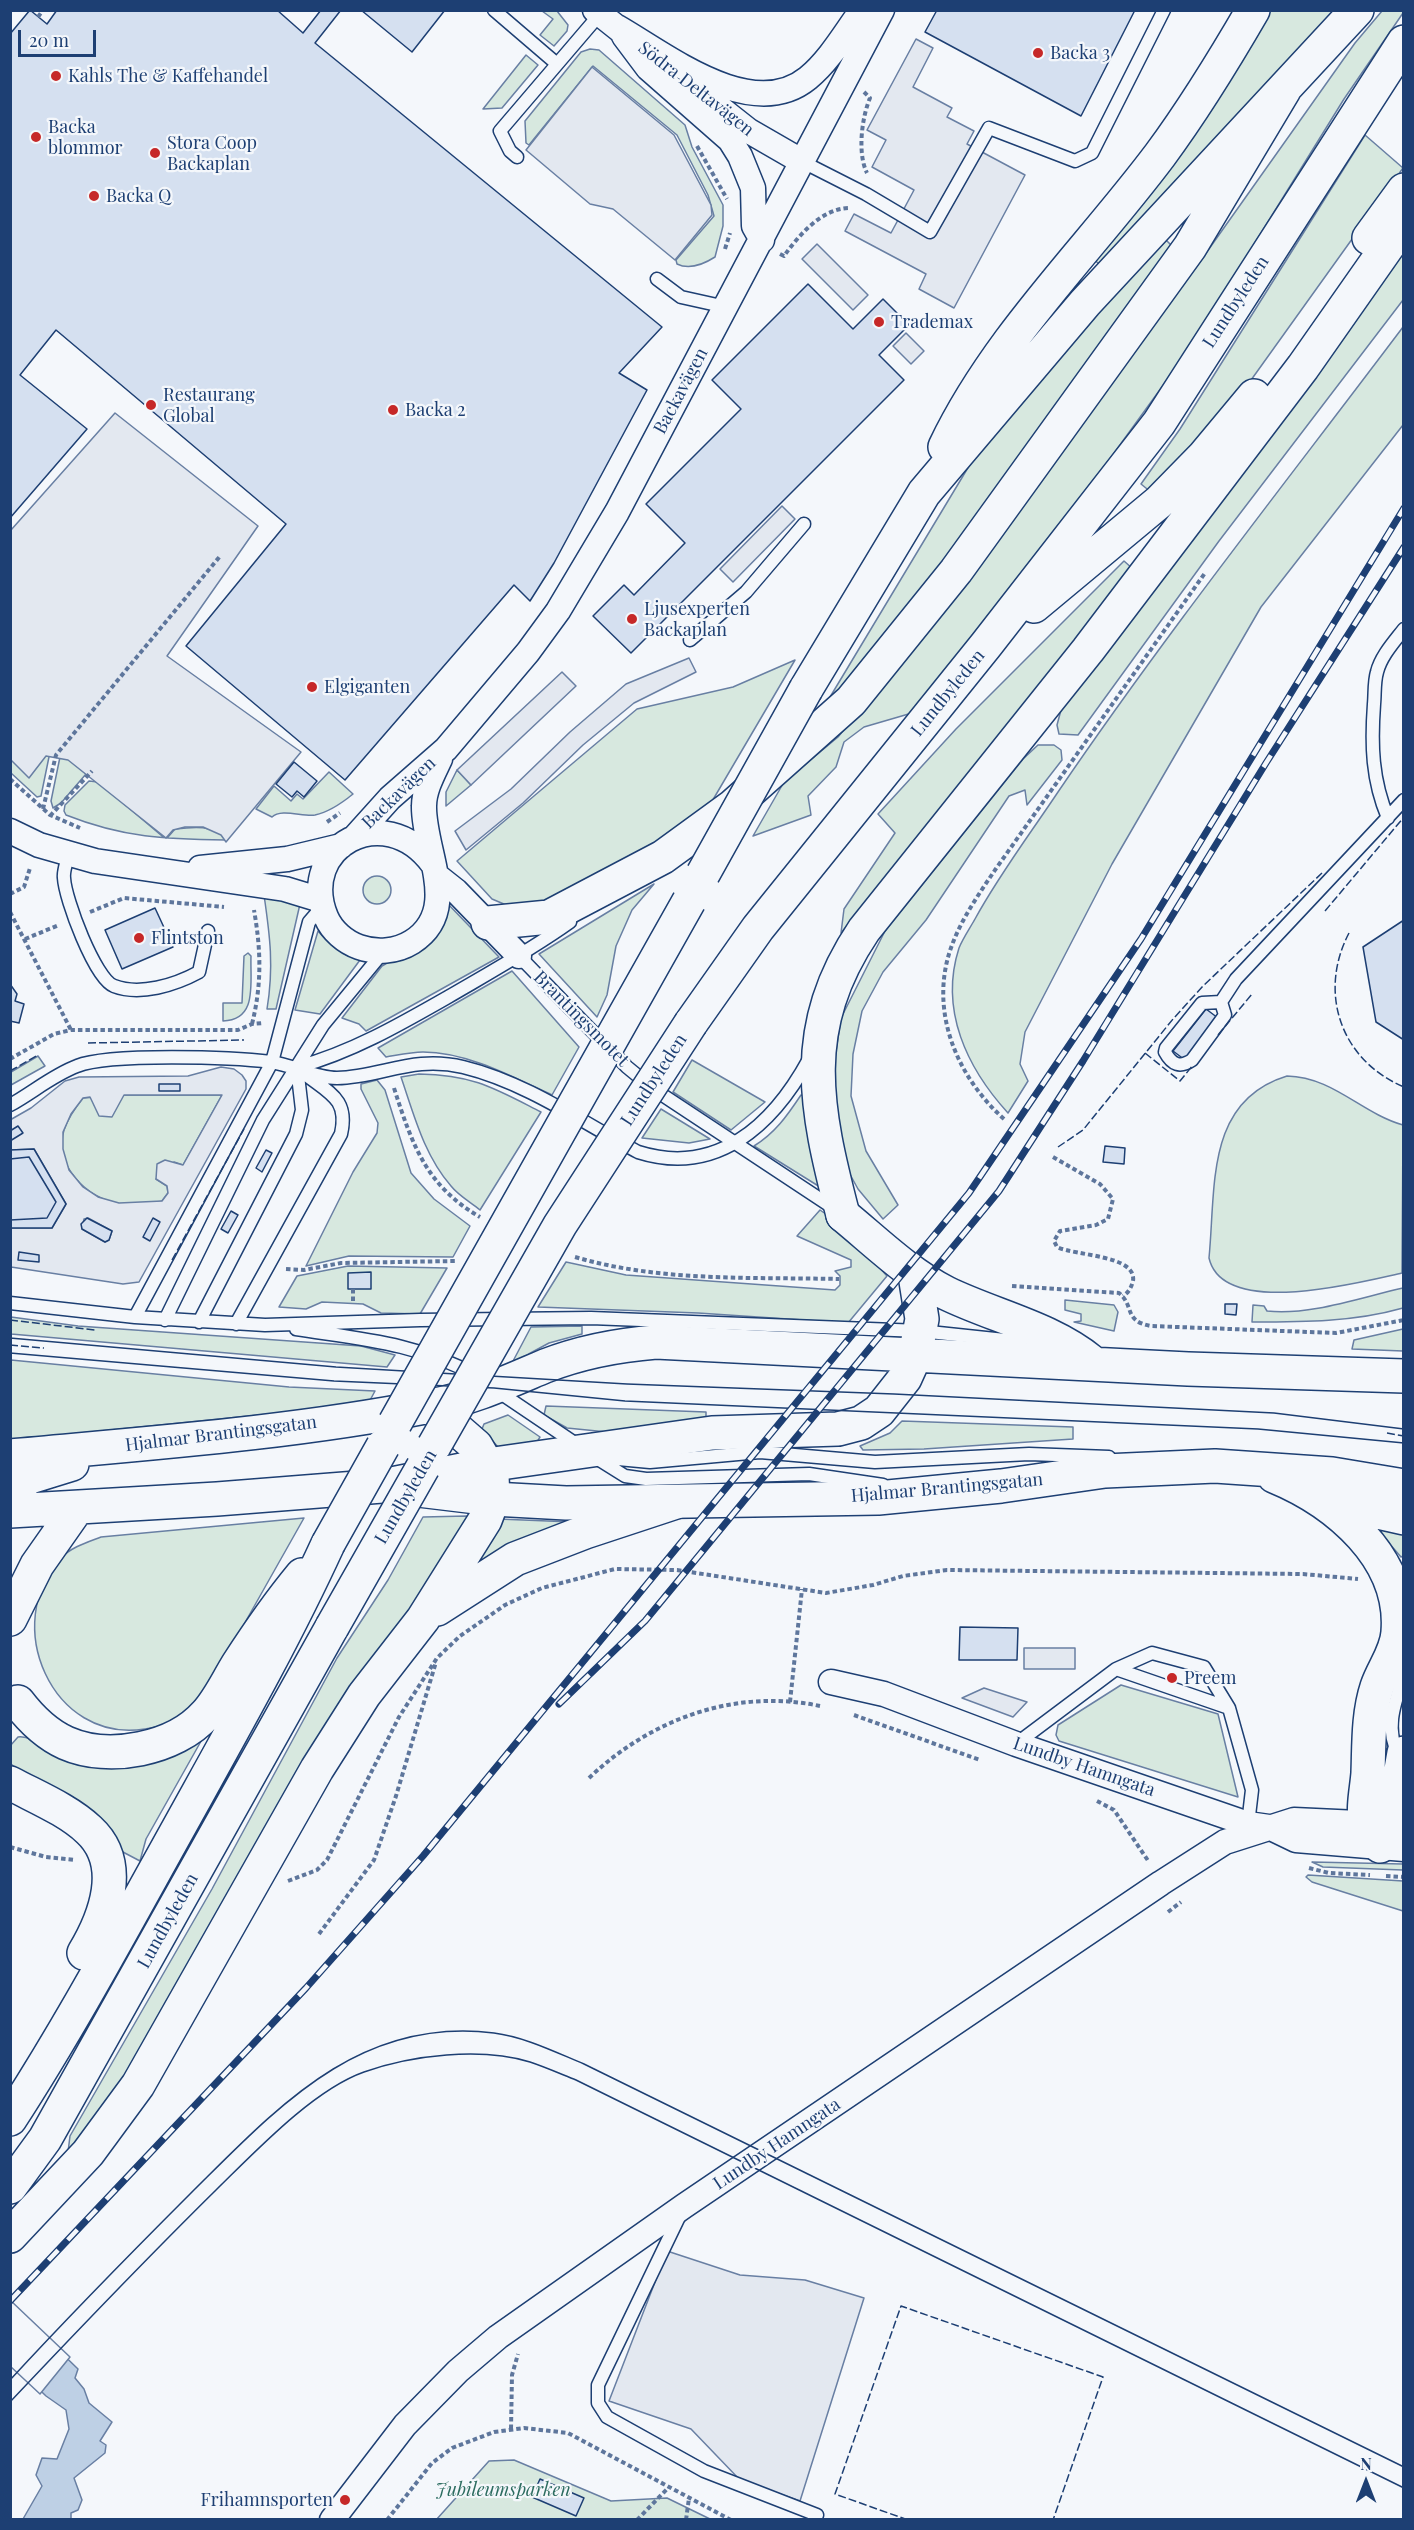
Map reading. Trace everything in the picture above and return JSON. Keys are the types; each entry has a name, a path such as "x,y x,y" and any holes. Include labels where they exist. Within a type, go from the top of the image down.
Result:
{"main road":[{"path":"12,1698 41,1728 67,1744 94,1750 117,1751 136,1749 166,1741 188,1730 207,1714 281,1617 328,1544 807,688 924,493 957,422 987,376 1051,289 1160,155 1218,70 1253,10"},
{"path":"924,493 1084,303 1357,10"},
{"name":"Lundbyleden","path":"10,2187 45,2139 560,1225 691,1023 758,928 986,645 1158,423 1404,42"},
{"path":"488,923 549,917 663,857 734,806 851,701 941,589 1190,247 1284,90"},
{"path":"986,645 1159,502 1204,456 1269,376 1404,190"},
{"path":"1096,1365 1080,1352 1053,1338 971,1305 915,1275 843,1215 825,1143 821,1113 818,1042 834,983 845,958 864,930 1088,650 1303,367 1404,223"},
{"name":"Hjalmar Brantingsgatan","path":"10,1511 382,1485 487,1465 712,1433 838,1429 861,1422 886,1404 905,1378 918,1344 921,1304 915,1275"},
{"name":"Hjalmar Brantingsgatan","path":"10,1456 273,1429 430,1406 494,1388 570,1358 627,1344 656,1342 918,1344 1096,1365 1404,1376"},
{"path":"10,2236 88,2153 122,2110 317,1769 364,1695 423,1619 478,1534 493,1499 492,1476 476,1446 430,1406"},
{"path":"10,1490 30,1477 146,1443"},
{"name":"Hjalmar Brantingsgatan","path":"382,1485 493,1499 566,1503 878,1498 1105,1471 1186,1467 1256,1468 1332,1474 1404,1486"},
{"path":"1256,1468 1322,1500 1404,1518"},
{"path":"1322,1500 1373,1548 1389,1572 1397,1602 1398,1635 1377,1688 1372,1710 1389,1834"},
{"path":"423,1619 515,1558 676,1502"},
{"path":"10,1619 37,1565 77,1508"},
{"name":"Lundbyleden","path":"10,2119 150,1880 281,1617"},
{"path":"1389,1834 1403,1759"},
{"path":"10,1783 78,1821 92,1832 105,1855 109,1880 107,1907 100,1924 10,2080"}],"street":[{"path":"604,17 697,75 741,91 771,93 807,79 824,62 862,10"},
{"name":"Backavägen","path":"348,842 390,798 446,749 528,652 558,611 617,512 882,10"},
{"path":"604,17 648,68 730,140 740,156 753,188 754,226 762,240"},
{"name":"Södra Deltavägen","path":"604,17 749,131 801,161"},
{"name":"Backavägen","path":"434,870 424,804 433,775 446,749"},
{"path":"10,831 39,845 68,855 301,892 321,903"},
{"path":"167,870 287,859 348,842 368,833 398,835 411,841 434,870 438,906 428,926 412,942 384,951 352,945 338,935 328,922 321,903 324,870 348,842"},
{"name":"Brantingsmotet","path":"434,870 519,956"},
{"name":"Lundby Hamngata","path":"831,1682 884,1694 1016,1744 1258,1826"},
{"name":"Lundby Hamngata","path":"332,2520 405,2425 458,2371 517,2323 684,2206 1161,1883 1225,1842 1258,1826 1294,1820 1389,1834"}],"lane":[{"path":"494,10 557,64"},
{"path":"801,161 866,194 930,232 988,128 1075,161 1092,153 1164,10"},
{"path":"518,157 510,151 500,131 557,64 604,17"},
{"path":"657,279 681,297 726,308"},
{"path":"690,640 746,592 804,524"},
{"path":"1388,818 1380,798 1373,768 1372,736 1377,672 1386,652 1404,629"},
{"path":"1221,1002 1236,979 1404,800"},
{"path":"68,855 64,878 75,918 96,967 111,985 129,990 154,988 199,972 208,931"},
{"name":"Brantingsmotet","path":"297,1068 330,1058 392,1029 519,956 663,857"},
{"path":"135,1317 272,1062 309,922 321,903"},
{"path":"165,1320 263,1120 323,1025 384,951"},
{"name":"Brantingsmotet","path":"519,956 627,1067 655,1090 843,1215"},
{"path":"1221,1002 1226,1015 1192,1060 1185,1065 1176,1065 1165,1052 1166,1048 1202,1003 1221,1002"},
{"path":"10,1105 65,1071 89,1062 233,1059 272,1062 334,1078 414,1064 436,1064 461,1067 482,1073 507,1083 638,1152 659,1159 679,1160 712,1154 765,1120 786,1097 818,1042"},
{"path":"236,1324 341,1134 342,1107 338,1100 297,1068"},
{"path":"199,1322 296,1134 302,1110 297,1068"},
{"path":"10,1303 165,1320 265,1325 560,1317 918,1344"},
{"path":"265,1325 398,1344 444,1358 494,1388 625,1476 646,1479 809,1474 871,1482 923,1494"},
{"path":"587,1452 627,1461 650,1462 760,1452 875,1462 1029,1454 1107,1456 1186,1467"},
{"path":"1016,1744 1116,1669 1152,1653 1204,1667 1229,1708 1252,1790 1258,1826"},
{"path":"1116,1669 1229,1708"},
{"path":"1403,1759 1392,1742 1390,1730 1404,1675"},
{"path":"684,2206 598,2385 598,2403 607,2417 704,2471 817,2515"}],"path":[{"path":"38,17 43,10"},
{"path":"700,114 692,128 692,136 720,183 730,210"},
{"path":"722,256 730,234 730,223"},
{"path":"43,809 56,756 220,555"},
{"path":"1004,1119 975,1089 950,1040 946,1023 945,982 952,945 967,912 995,870 1204,573"},
{"path":"50,815 92,771"},
{"path":"10,779 50,815 88,831"},
{"path":"319,828 349,807"},
{"path":"10,1059 54,1034 71,1030 247,1028 252,1024 261,978 261,950 251,885"},
{"path":"26,939 124,898 235,908"},
{"path":"244,908 254,909"},
{"path":"10,912 26,939 71,1030"},
{"path":"1053,1157 1100,1184 1113,1199 1108,1219 1096,1225 1060,1231 1054,1241 1057,1246 1080,1255 1124,1262 1132,1271 1133,1277 1131,1288 1123,1296"},
{"path":"268,1268 304,1270 341,1263 459,1261"},
{"path":"1000,1286 1113,1291 1123,1296 1133,1319 1139,1324 1151,1326 1336,1333 1404,1320"},
{"path":"353,1289 353,1300"},
{"path":"282,1882 317,1870 327,1860 399,1717 437,1658 460,1636 505,1605 542,1588 615,1569 677,1570 826,1593 873,1585 903,1576 947,1570 1303,1574 1366,1580 1389,1572"},
{"path":"790,1702 802,1589"},
{"path":"319,1934 374,1860 396,1796 437,1658"},
{"path":"589,1778 616,1753 683,1716 710,1707 739,1702 790,1702 825,1707"},
{"path":"851,1714 989,1763"},
{"path":"1088,1798 1114,1810 1176,1907"},
{"path":"10,1847 46,1857 78,1860"},
{"path":"387,2520 424,2472 452,2448 494,2432 511,2429 568,2433 731,2520"},
{"path":"637,2520 668,2488"},
{"path":"686,2520 689,2498"}],"green space":[{"path":"542,11 557,11 568,25 567,31 554,46 540,35 553,19"},
{"path":"1269,11 1336,11 1099,264 1091,257"},
{"path":"1382,11 1403,11 1403,13 1344,99 1188,351 1109,460 912,713 864,727 844,742 836,767 808,796 811,815 753,836 784,782 838,737 925,629 1199,263 1355,43"},
{"path":"590,49 599,50 685,125 692,147 723,205 723,226 715,257 711,260 691,266 677,264 676,260 714,216 708,195 677,135 593,66 529,145 526,143 525,121 581,52"},
{"path":"526,55 538,65 502,108 483,109"},
{"path":"1365,135 1403,168 1231,408 1152,493 1141,484 1180,429"},
{"path":"1165,239 1174,248 863,669 815,722 972,461 1056,355"},
{"path":"1403,253 1403,300 1219,541 1078,735 1059,734 1057,725 1061,710"},
{"path":"1403,327 1403,425 1261,607 1112,864 1025,1032 1020,1064 1028,1081 1008,1113 993,1096 969,1057 955,1016 952,994 954,971 962,941 994,886 1099,732 1228,557"},
{"path":"1124,561 1133,569 841,933 844,909 895,833 878,814 956,729"},
{"path":"795,660 704,815 585,887 518,910 492,899 457,861 637,709 733,687"},
{"path":"1038,745 1054,745 1061,750 1062,760 1027,805 1025,790 1009,796 926,920 883,972 862,1011 853,1054 851,1096 866,1151 898,1205 883,1219 858,1189 841,1158 832,1078 841,1018 885,931 1023,759"},
{"path":"50,752 41,796 37,797 11,773 11,756"},
{"path":"61,752 86,774 61,803 53,808 51,801"},
{"path":"457,770 471,785 446,806 446,792"},
{"path":"329,772 353,794 340,804 315,815 281,813 272,817 256,809 274,786 291,801 297,794 303,799"},
{"path":"89,781 98,782 162,836 168,837 175,829 203,828 216,831 226,840 145,836 87,823 66,815 65,805"},
{"path":"377,876 387,880 391,890 387,900 377,904 367,900 363,890 367,880"},
{"path":"654,884 632,910 616,946 607,995 597,1017 539,954"},
{"path":"264,895 300,904 276,1009 267,1009 270,952"},
{"path":"447,903 499,957 366,1031 359,1024 342,1018 382,966 394,959"},
{"path":"318,931 337,949 360,960 320,1014 295,1010"},
{"path":"248,953 251,956 251,988 247,1007 234,1019 223,1021 223,1003 242,1003 244,956"},
{"path":"512,971 579,1047 552,1095 506,1073 456,1056 423,1052 386,1057 378,1048"},
{"path":"38,1056 45,1066 11,1085 11,1072"},
{"path":"692,1060 765,1102 731,1130 673,1092"},
{"path":"419,1074 455,1077 483,1084 541,1112 480,1210 451,1186 427,1148 401,1077"},
{"path":"1287,1076 1319,1082 1403,1125 1402,1273 1357,1283 1295,1292 1265,1292 1239,1287 1220,1277 1209,1258 1215,1176 1228,1126 1241,1105 1260,1088"},
{"path":"377,1080 385,1090 411,1173 434,1199 470,1226 453,1257 349,1256 306,1266 353,1172 377,1133 378,1123 361,1089 361,1084"},
{"path":"124,1095 222,1095 183,1165 174,1162 156,1179 167,1186 168,1193 162,1201 130,1205 108,1201 85,1188 68,1168 62,1143 64,1130 72,1113 83,1098"},
{"path":"801,1095 805,1096 820,1187 754,1146 780,1124"},
{"path":"661,1109 710,1139 689,1143 642,1138"},
{"path":"820,1210 840,1224 887,1276 848,1323 698,1313 538,1307 566,1262 626,1275 835,1290 840,1285 840,1276 835,1271 851,1267 851,1260 797,1236"},
{"path":"348,1266 447,1268 420,1314 381,1313 363,1304 322,1302 306,1309 279,1307 297,1276"},
{"path":"1403,1288 1403,1308 1385,1313 1329,1320 1252,1322 1253,1305 1264,1306 1267,1311 1300,1311"},
{"path":"1065,1300 1114,1305 1118,1312 1114,1331 1074,1322 1081,1321 1081,1314 1065,1310"},
{"path":"11,1317 78,1326 361,1346 395,1355 387,1367 11,1334"},
{"path":"582,1326 582,1334 549,1343 512,1363 531,1327"},
{"path":"1403,1329 1403,1351 1352,1349 1354,1340"},
{"path":"11,1360 289,1387 375,1391 368,1404 11,1440"},
{"path":"546,1406 706,1412 706,1419 607,1432 567,1428 544,1415"},
{"path":"508,1415 540,1437 537,1442 498,1447 482,1429 484,1424"},
{"path":"902,1421 1073,1427 1073,1439 924,1449 863,1450 860,1446 890,1433"},
{"path":"467,1516 470,1522 127,2079 68,2152 70,2136 212,1889 337,1658 388,1580 423,1517"},
{"path":"304,1518 207,1689 192,1709 174,1721 152,1728 112,1729 84,1718 61,1699 45,1674 36,1645 35,1614 43,1585 65,1554 101,1537"},
{"path":"498,1519 573,1522 474,1570"},
{"path":"1375,1527 1403,1528 1403,1556 1401,1557"},
{"path":"1121,1685 1218,1714 1238,1797 1059,1741 1056,1735 1058,1725"},
{"path":"209,1727 146,1839 140,1861 121,1851 11,1764 10,1746 18,1737 28,1738 59,1757 81,1765 120,1768 138,1764 173,1749"},
{"path":"1312,1862 1403,1864 1403,1870 1323,1867"},
{"path":"1308,1875 1403,1881 1403,1911 1312,1882 1306,1877"},
{"name":"Jubileumsparken","path":"514,2460 611,2501 667,2498 710,2519 436,2520 489,2461"}],"shaded area":[{"path":"916,39 933,48 913,87 952,108 947,117 974,131 967,144 1025,175 954,308 919,289 926,274 845,231 854,214 891,233 914,190 872,167 886,140 867,130"},
{"path":"592,67 674,135 711,205 712,215 675,260 613,209 590,204 526,150"},
{"path":"817,244 868,295 853,310 802,259"},
{"path":"906,333 924,351 911,364 893,346"},
{"path":"115,413 258,526 167,656 301,752 226,842 221,835 203,827 173,830 166,838 68,760 46,756 29,778 11,760 11,530"},
{"path":"782,506 795,519 733,582 720,569"},
{"path":"689,658 696,672 634,703 583,745 523,803 466,850 455,831 511,789 570,732 626,684"},
{"path":"562,672 576,686 471,785 457,770"},
{"path":"221,1067 234,1069 246,1081 246,1089 139,1282 123,1284 11,1267 11,1228 52,1228 66,1204 34,1149 11,1150 10,1120 31,1108 65,1081 79,1077 188,1076","holes":["124,1095 222,1095 183,1165 165,1160 157,1164 156,1179 167,1186 168,1193 162,1201 119,1203 98,1197 83,1187 69,1170 63,1149 63,1132 71,1114 83,1098 90,1097 99,1116 112,1117","88,1218 112,1231 109,1240 105,1242 82,1229 84,1219"]},
{"path":"1024,1648 1075,1648 1075,1669 1024,1669"},
{"path":"984,1688 1027,1702 1013,1717 962,1698"},
{"path":"667,2251 740,2275 805,2280 864,2298 800,2501 740,2480 691,2429 609,2401"}],"water":[{"path":"10,2303 78,2369 75,2378 84,2389 89,2403 112,2422 100,2441 106,2445 105,2453 74,2478 82,2500 78,2510 71,2513 71,2519 23,2519 42,2486 36,2475 42,2458 57,2459 69,2429 66,2410 46,2396 11,2362"}],"pier":[{"path":"10,2300 70,2357 40,2394 10,2366"}],"building":[{"name":"Backa 2","path":"30,10 47,24 57,10 277,10 303,33 321,10 341,10 315,43 662,327 619,373 647,390 554,563 530,601 514,585 345,780 186,646 286,524 56,330 20,375 87,429 10,518 10,34"},
{"path":"361,10 445,10 412,52"},
{"name":"Backa 3","path":"937,10 1135,10 1081,116 925,32"},
{"path":"808,284 853,329 883,299 909,325 879,355 904,380 631,653 593,616 624,585 634,595 685,543 646,504 741,409 712,380"},
{"path":"294,762 317,781 304,797 297,791 292,797 276,784"},
{"name":"Flintston","path":"155,908 173,947 122,969 105,930"},
{"path":"1404,920 1404,1040 1376,1022 1363,947"},
{"path":"10,984 17,994 15,1001 24,1004 19,1023 10,1021"},
{"path":"1206,1009 1218,1018 1185,1060 1173,1051"},
{"path":"159,1084 180,1084 180,1091 159,1091"},
{"path":"18,1126 23,1133 10,1141 10,1131"},
{"path":"1105,1146 1125,1148 1124,1164 1103,1162"},
{"path":"34,1149 66,1204 52,1228 10,1228 10,1220 47,1218 56,1202 29,1157 10,1159 10,1150"},
{"path":"266,1150 272,1153 262,1172 256,1168"},
{"path":"29,1157 56,1202 47,1218 10,1220 10,1159"},
{"path":"231,1211 238,1215 228,1233 221,1229"},
{"path":"87,1218 112,1231 109,1240 105,1242 82,1229 81,1224"},
{"path":"153,1218 160,1222 150,1241 143,1237"},
{"path":"19,1252 39,1255 39,1262 18,1260"},
{"path":"371,1272 371,1289 348,1289 348,1273"},
{"path":"1225,1304 1237,1304 1236,1315 1225,1314"},
{"path":"960,1627 1018,1628 1017,1660 959,1660"},
{"path":"540,2479 584,2498 576,2516 532,2497"}],"tram line":[{"path":"10,1338 336,1367 627,1384 894,1394 1274,1413 1404,1429"},
{"path":"10,1353 334,1381 494,1388 625,1401 1258,1429 1404,1443"},
{"path":"10,2380 99,2286 255,2130 324,2075 361,2054 402,2039 446,2032 494,2033 528,2041 584,2064 1404,2467"},
{"path":"10,2402 138,2268 248,2158 305,2107 345,2081 383,2066 425,2057 490,2055 530,2062 576,2080 1404,2488"}],"railway":[{"path":"10,2301 306,1988 423,1856 969,1193 1141,939 1404,508"},
{"path":"559,1704 645,1621 999,1191 1083,1061 1266,763 1404,547"}],"fence":[{"path":"1325,911 1404,817"},
{"path":"1058,1147 1083,1130 1173,1019 1203,986 1322,873"},
{"path":"1349,933 1340,955 1336,978 1336,1001 1341,1022 1350,1042 1364,1060 1382,1075 1404,1087"},
{"path":"1218,1035 1252,994"},
{"path":"88,1043 244,1040"},
{"path":"1145,1053 1180,1081 1193,1065"},
{"path":"10,1071 38,1055"},
{"path":"172,1260 244,1129"},
{"path":"10,1320 95,1330"},
{"path":"10,1345 44,1348"},
{"path":"1387,1433 1404,1436"},
{"path":"908,2520 835,2494 901,2306 1103,2377 1053,2520"}],"place":[{"name":"Backa 3","path":"1038,53"},
{"name":"Kahls The & Kaffehandel","path":"56,76"},
{"name":"Backa blommor","path":"36,137"},
{"name":"Stora Coop Backaplan","path":"155,153"},
{"name":"Backa Q","path":"94,196"},
{"name":"Trademax","path":"879,322"},
{"name":"Restaurang Global","path":"151,405"},
{"name":"Backa 2","path":"393,410"},
{"name":"Ljusexperten Backaplan","path":"632,619"},
{"name":"Elgiganten","path":"312,687"},
{"name":"Flintston","path":"139,938"},
{"name":"Preem","path":"1172,1678"},
{"name":"Frihamnsporten","path":"345,2500"}]}
